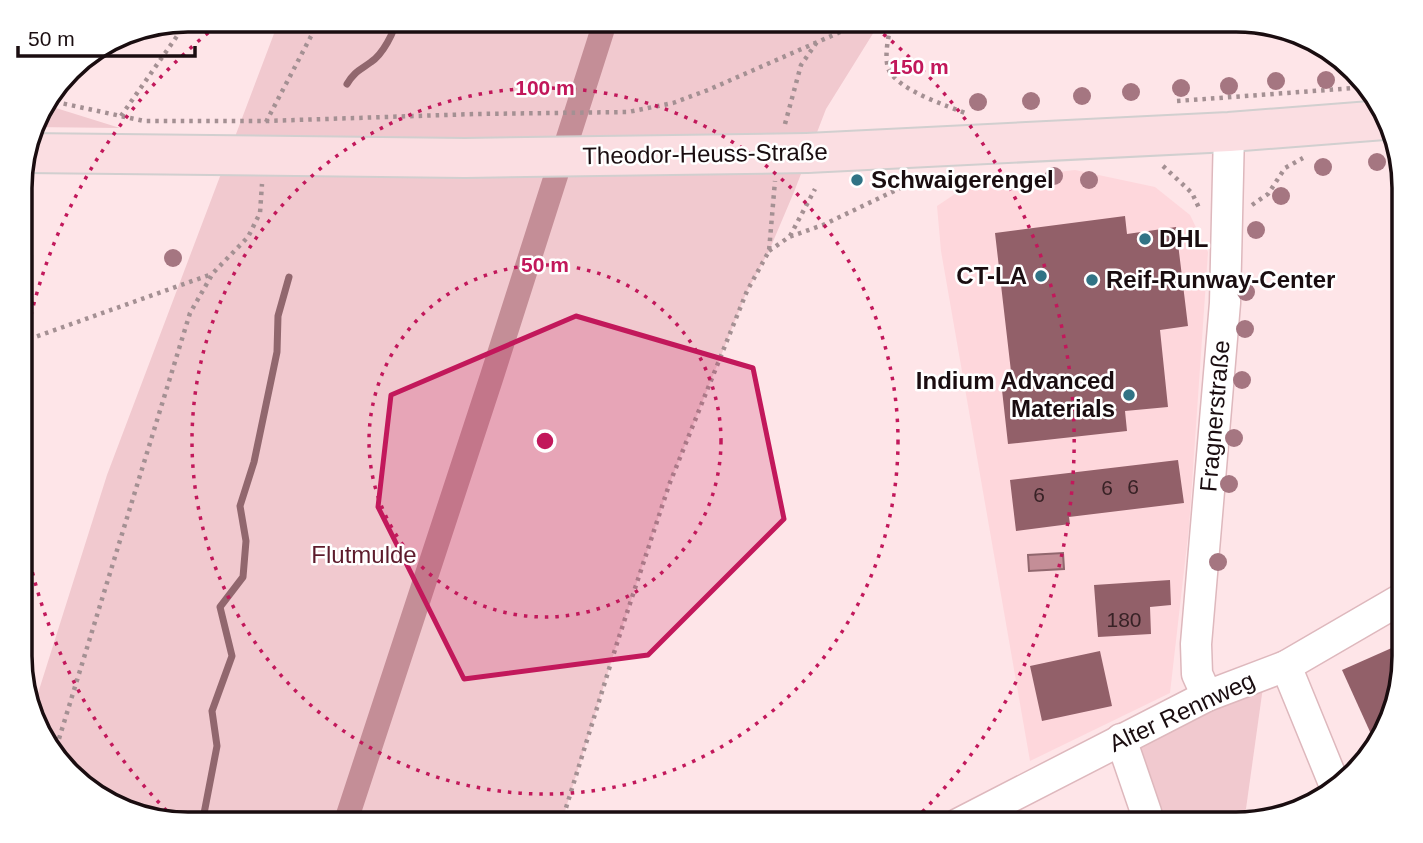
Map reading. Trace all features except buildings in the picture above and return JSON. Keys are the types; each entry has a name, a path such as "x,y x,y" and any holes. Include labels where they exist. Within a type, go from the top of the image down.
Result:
{"main road":[{"name":"Theodor-Heuss-Straße","path":"36,153 465,158 807,153 1229,132 1376,121"}],"street":[{"name":"Fragnerstraße","path":"1207,696 1197,674 1196,644 1225,303 1229,132"},
{"name":"Alter Rennweg","path":"982,811 1207,696 1286,666 1391,605"},
{"path":"1286,666 1332,778"},
{"path":"1121,739 1146,811"}],"path":[{"path":"121,116 180,32"},
{"path":"265,135 266,121 313,32"},
{"path":"57,102 144,121 266,121 628,112 673,103 708,90 840,32"},
{"path":"890,32 887,60 889,71 897,81 927,97 976,116"},
{"path":"1228,222 1268,194 1285,168 1309,157"},
{"path":"58,742 190,313 213,273 248,237 260,213 263,174"},
{"path":"565,812 669,485 747,291 769,251 789,237 836,219 928,174"},
{"path":"789,237 815,189"},
{"path":"32,338 213,273"}],"highlighted area":[{"path":"576,316 753,368 784,519 648,655 464,679 378,507 391,395"}],"shaded area":[{"path":"1075,170 1155,187 1190,215 1208,252 1189,527 1170,693 1030,761 941,251 937,206 973,182"},
{"path":"1063,553 1064,569 1029,571 1028,555"}],"green space":[{"name":"Flutmulde","path":"275,32 874,32 826,109 769,251 747,291 669,485 565,812 188,812 147,806 109,791 77,766 64,750 52,734 37,696 107,475"},
{"path":"54,107 120,128 43,127"},
{"path":"1263,687 1246,811 1150,811 1139,747"}],"waterway":[{"path":"347,84 355,74 375,59 392,32"},
{"name":"Flutmulde","path":"349,812 602,32"},
{"path":"204,812 217,746 212,711 232,656 220,607 243,577 246,541 240,506 254,462 277,352 278,316 289,277"}],"place":[{"name":"Schwaigerengel","path":"857,180"},
{"name":"DHL","path":"1145,239"},
{"name":"CT-LA","path":"1041,276"},
{"name":"Reif-Runway-Center","path":"1092,280"},
{"name":"Indium Advanced Materials","path":"1129,395"}]}
